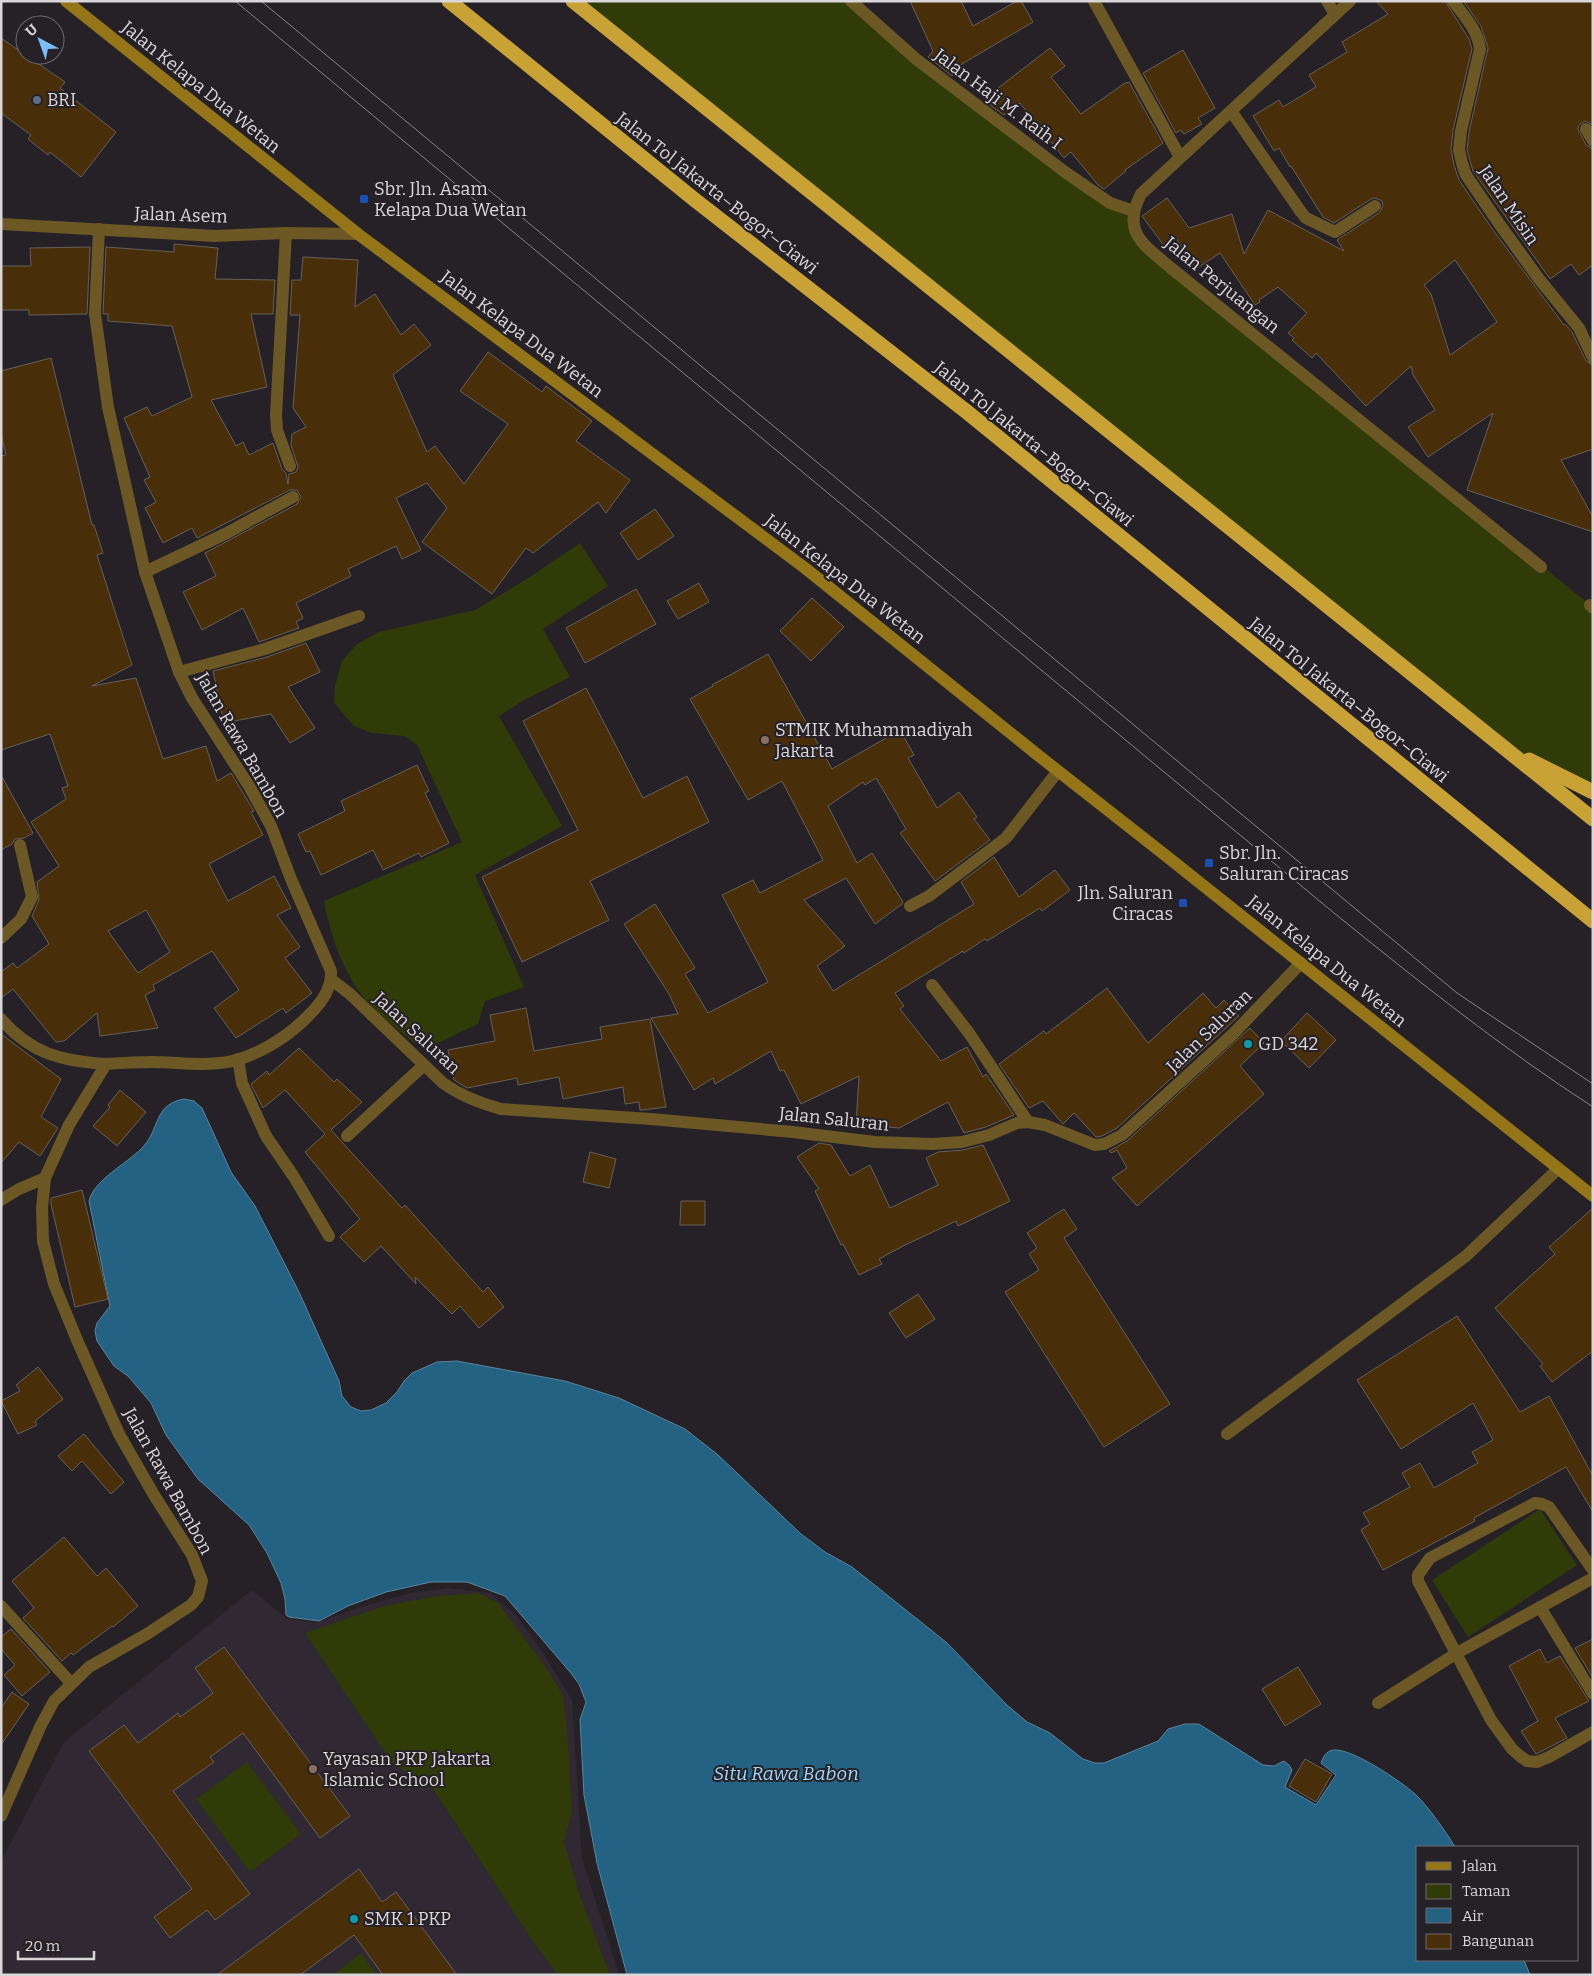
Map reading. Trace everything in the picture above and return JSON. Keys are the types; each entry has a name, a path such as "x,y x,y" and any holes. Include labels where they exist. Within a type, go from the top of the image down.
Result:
{"highway":[{"name":"Jalan Tol Jakarta–Bogor–Ciawi","path":"449,1 695,200 967,412 1593,921"},
{"path":"573,1 1498,745 1593,818"},
{"path":"1498,745 1593,792"}],"street":[{"name":"Jalan Kelapa Dua Wetan","path":"66,1 358,234 805,568 1593,1196"},
{"name":"Jalan Haji M. Raih I","path":"850,1 916,59 1065,172 1110,203 1134,211"},
{"path":"1094,1 1180,157"},
{"path":"1327,1 1335,14"},
{"path":"1134,211 1142,194 1180,157 1350,1"},
{"name":"Jalan Misin","path":"1453,1 1472,26 1479,40 1480,48 1461,131 1459,150 1466,175 1539,279 1579,328 1593,358"},
{"path":"1231,111 1306,218 1335,232 1375,206"},
{"path":"1586,129 1593,141"},
{"name":"Jalan Perjuangan","path":"1134,211 1132,220 1137,235 1164,262 1542,567"},
{"name":"Jalan Asem","path":"1,224 216,236 286,233 358,234"},
{"name":"Jalan Rawa Bambon","path":"99,229 95,314 108,407 145,572 179,672 192,698 249,786 271,826 331,971 332,980"},
{"path":"286,233 276,415 277,430 290,466"},
{"path":"145,572 226,533 293,497"},
{"path":"179,672 265,649 359,616"},
{"path":"910,906 929,896 1006,838 1058,771"},
{"path":"1,938 20,919 32,897 20,845"},
{"name":"Jalan Saluran","path":"332,980 350,994 443,1083 458,1094 481,1104 501,1109 651,1119 793,1132 875,1142 933,1144 962,1142 989,1135 1017,1123 1028,1122 1044,1125 1095,1145 1104,1144 1122,1135 1233,1034 1301,963"},
{"path":"1,1019 12,1032 31,1046 72,1062 106,1064 152,1062 212,1063 238,1060 259,1051 295,1030 318,1005 330,987 332,980"},
{"path":"932,985 969,1033 1028,1122"},
{"path":"238,1060 242,1083 266,1136 294,1177 329,1236"},
{"name":"Jalan Rawa Bambon","path":"1,1816 41,1725 54,1702 88,1667 147,1634 191,1605 198,1597 202,1581 192,1555 154,1495 120,1434 77,1340 54,1284 43,1241 42,1208 45,1178 69,1126 106,1064"},
{"path":"347,1136 424,1065"},
{"path":"1227,1434 1466,1256 1558,1169"},
{"path":"1,1200 45,1178"},
{"path":"1593,1570 1548,1507 1535,1503 1430,1558 1418,1575 1418,1581 1457,1652 1491,1720 1512,1749 1526,1761 1537,1762 1593,1732"},
{"path":"1378,1704 1457,1652 1593,1578"},
{"path":"1,1606 71,1683"},
{"path":"1540,1607 1593,1694"}],"shaded area":[{"name":"Yayasan PKP Jakarta Islamic School","path":"448,1588 490,1593 516,1615 539,1647 572,1700 582,1858 619,1975 1,1975 1,1861 64,1742 252,1590 286,1618 316,1623 354,1609 410,1593"}],"green space":[{"path":"573,1 847,1 1094,192 1134,211 1137,235 1311,381 1593,607 1593,792 1499,745"},
{"path":"580,543 608,586 543,629 570,677 526,699 499,716 562,826 475,875 524,987 485,1001 478,1024 436,1044 414,1043 376,1011 357,989 338,953 324,901 462,842 417,745 404,736 372,733 354,726 334,703 335,686 342,661 357,644 379,632 475,610 527,579"},
{"path":"1540,1509 1577,1565 1468,1637 1432,1580"},
{"path":"478,1593 498,1603 545,1666 563,1695 572,1811 564,1842 580,1896 610,1975 558,1975 532,1940 433,1789 393,1764 305,1633 384,1606 437,1596"},
{"path":"247,1762 301,1834 250,1872 196,1799"},
{"path":"361,1953 377,1975 333,1975"}],"water":[{"name":"Situ Rawa Babon","path":"184,1099 194,1101 202,1108 231,1172 255,1206 299,1292 339,1381 342,1396 351,1407 361,1411 371,1410 386,1403 412,1373 437,1362 457,1361 565,1381 619,1398 685,1429 717,1454 801,1534 825,1552 852,1567 946,1642 1007,1705 1027,1722 1050,1733 1083,1759 1095,1763 1104,1763 1158,1741 1168,1729 1185,1724 1199,1724 1263,1765 1274,1766 1284,1761 1292,1770 1285,1787 1316,1805 1336,1775 1321,1763 1325,1754 1330,1751 1338,1750 1361,1758 1387,1773 1420,1799 1454,1846 1416,1846 1416,1961 1524,1961 1530,1975 627,1975 597,1863 584,1795 580,1720 586,1702 579,1684 570,1672 505,1596 467,1582 431,1582 386,1592 348,1606 319,1621 286,1615 281,1583 267,1553 249,1525 198,1479 166,1435 151,1403 128,1376 114,1366 97,1341 95,1331 97,1323 110,1306 89,1201 92,1193 104,1179 141,1149 152,1134 162,1112 174,1102"}],"building":[{"path":"910,1 961,1 973,26 1017,1 1021,1 1033,22 962,64 952,76 928,57 933,51"},
{"path":"1376,1 1445,1 1469,39 1472,49 1453,130 1451,149 1454,165 1459,180 1493,230 1564,325 1572,332 1586,361 1593,366 1593,449 1561,460 1593,517 1593,532 1467,490 1493,413 1428,457 1408,427 1435,410 1413,375 1411,366 1366,406 1316,353 1312,358 1292,340 1294,338 1288,333 1307,313 1278,287 1255,305 1220,253 1196,269 1176,238 1165,247 1142,216 1167,198 1189,228 1232,214 1244,254 1268,210 1344,251 1337,240 1380,212 1383,206 1382,201 1375,198 1371,199 1334,223 1323,217 1279,148 1274,151 1253,116 1279,100 1283,107 1316,87 1309,75 1347,52 1342,42 1388,14","holes":["1455,260 1497,322 1450,355 1431,294 1424,285"]},
{"path":"1463,1 1593,1 1593,125 1585,121 1579,125 1578,129 1586,145 1593,149 1593,265 1579,275 1571,264 1550,279 1473,171 1467,150 1469,132 1488,48 1481,26"},
{"path":"1,38 15,48 15,65 40,65 65,82 60,88 116,132 81,177 50,152 48,155 28,139 31,135 1,113"},
{"path":"1050,48 1065,66 1051,77 1081,114 1129,82 1163,143 1125,170 1104,189 1098,185 1071,152 1064,158 1020,103 1004,115 991,106 985,98"},
{"path":"1183,50 1215,108 1198,118 1202,124 1184,134 1181,130 1176,133 1143,73"},
{"path":"174,244 218,248 215,279 275,280 273,314 251,314 267,387 211,400 236,446 243,442 249,455 273,443 282,469 286,473 288,484 289,474 296,472 298,467 291,445 292,434 306,427 293,408 300,315 290,315 292,280 301,280 303,257 358,260 355,307 375,294 401,335 414,324 431,345 393,375 427,452 435,446 464,484 508,424 460,391 488,352 542,392 546,386 592,421 576,441 630,480 606,513 598,502 533,553 526,548 492,594 422,542 447,508 427,483 396,498 421,550 402,559 396,546 348,569 351,576 296,603 303,618 296,622 299,628 259,642 243,608 202,630 183,592 216,576 205,553 297,504 301,497 297,490 290,490 197,538 192,528 163,543 145,508 156,502 144,480 150,477 124,418 147,407 152,416 192,397 172,326 108,321 108,314 103,314 106,247 174,252"},
{"path":"90,247 87,314 29,315 29,310 1,310 1,266 31,266 30,248"},
{"path":"51,358 92,525 94,525 103,553 97,555 132,665 92,686 136,678 163,759 206,746 217,781 231,773 254,811 251,812 263,835 209,864 228,901 274,876 291,908 277,915 300,947 285,958 312,993 286,1013 283,1008 236,1038 214,1008 239,990 212,951 153,985 155,990 145,995 158,1028 100,1036 97,1013 64,1041 56,1042 13,989 1,998 1,972 13,963 17,968 49,944 32,916 39,900 37,882 59,866 31,822 66,799 62,788 68,786 50,734 1,750 1,456 6,455 1,435 1,371","holes":["146,910 170,952 138,973 108,931"]},
{"path":"655,509 674,536 638,560 620,533"},
{"path":"699,583 709,602 678,619 667,601"},
{"path":"636,589 656,624 585,663 566,628"},
{"path":"812,598 844,627 811,661 780,631"},
{"path":"306,643 320,672 288,687 315,728 290,743 271,714 224,723 213,671 267,657"},
{"path":"768,654 832,769 900,730 914,755 908,758 937,808 959,792 977,817 974,819 990,840 935,881 900,833 906,829 876,778 865,785 863,782 828,806 857,863 872,853 903,902 875,924 846,878 804,900 845,946 817,966 833,991 974,904 961,882 994,857 1019,897 1055,870 1070,890 1042,911 1040,908 987,941 985,939 964,953 963,951 895,993 904,1006 900,1009 941,1061 967,1047 983,1077 986,1074 1014,1115 986,1127 964,1133 948,1102 899,1128 856,1124 859,1076 801,1104 784,1070 780,1071 771,1051 715,1084 713,1078 694,1090 651,1018 678,1014 669,994 624,924 655,904 695,968 685,974 708,1013 768,982 722,895 753,880 760,893 823,860 782,781 748,800 690,699"},
{"path":"586,688 643,798 687,776 709,822 590,881 609,920 522,962 482,877 578,830 523,721"},
{"path":"417,765 429,791 425,793 449,843 421,857 419,853 383,870 373,850 321,875 310,851 306,852 298,834 345,811 341,801"},
{"path":"1,775 33,833 24,838 15,839 12,844 1,850"},
{"path":"1107,988 1148,1043 1203,993 1216,1008 1224,1000 1239,1016 1117,1128 1096,1137 1074,1113 1063,1124 1043,1101 1029,1108 999,1064 1044,1031 1046,1034"},
{"path":"526,1008 534,1051 602,1039 600,1027 650,1019 666,1107 640,1110 639,1102 625,1104 623,1087 563,1099 559,1077 518,1085 517,1078 467,1088 454,1080 448,1050 495,1041 490,1015"},
{"path":"1307,1013 1336,1040 1309,1068 1281,1041"},
{"path":"1250,1028 1264,1043 1240,1066 1264,1094 1137,1206 1112,1178 1127,1168 1117,1150 1111,1153 1109,1151 1127,1141"},
{"path":"1,1034 61,1079 41,1117 58,1128 40,1156 19,1142 1,1163"},
{"path":"299,1048 334,1082 337,1079 362,1102 331,1130 402,1208 405,1205 483,1292 488,1287 504,1307 479,1328 460,1306 452,1314 415,1277 416,1284 381,1246 364,1262 340,1237 360,1219 305,1152 325,1134 285,1090 263,1108 251,1084 267,1071 269,1075"},
{"path":"120,1090 146,1112 117,1146 93,1126 110,1107 108,1105"},
{"path":"819,1143 831,1145 850,1176 870,1165 890,1208 938,1185 926,1158 938,1152 963,1150 983,1145 1010,1201 958,1226 956,1221 903,1246 879,1259 882,1264 859,1275 843,1244 841,1245 815,1191 819,1189 797,1157"},
{"path":"590,1152 616,1159 609,1188 583,1182"},
{"path":"82,1190 108,1299 75,1307 51,1198"},
{"path":"681,1201 705,1201 705,1225 680,1225"},
{"path":"1593,1208 1593,1351 1552,1382 1540,1366 1543,1364 1495,1308 1555,1254 1549,1247"},
{"path":"1064,1209 1077,1229 1064,1238 1170,1404 1104,1447 1005,1292 1039,1270 1029,1254 1037,1248 1027,1233"},
{"path":"918,1294 935,1319 906,1338 889,1313"},
{"path":"1457,1316 1520,1412 1549,1396 1593,1476 1593,1512 1566,1467 1474,1518 1475,1521 1383,1570 1361,1530 1370,1524 1363,1513 1410,1487 1402,1473 1420,1463 1434,1488 1478,1463 1472,1452 1493,1440 1473,1403 1401,1449 1357,1380"},
{"path":"38,1367 63,1399 35,1421 37,1425 18,1434 1,1401 20,1391 16,1385"},
{"path":"84,1434 124,1482 111,1494 82,1461 72,1471 58,1456"},
{"path":"64,1537 97,1576 106,1568 138,1606 113,1627 73,1655 71,1653 62,1661 23,1618 34,1608 12,1581"},
{"path":"11,1629 50,1672 22,1696 4,1675 15,1665 1,1649 1,1637"},
{"path":"1593,1639 1593,1678 1575,1648"},
{"path":"224,1647 350,1816 320,1838 243,1733 210,1757 214,1762 173,1791 250,1894 215,1920 207,1910 170,1938 154,1917 192,1889 89,1751 124,1725 138,1743 178,1713 180,1717 213,1693 195,1668"},
{"path":"1540,1649 1547,1663 1560,1656 1589,1701 1555,1718 1567,1738 1536,1754 1521,1731 1538,1721 1509,1666"},
{"path":"1298,1667 1321,1704 1285,1726 1262,1689"},
{"path":"12,1692 29,1704 1,1745 1,1708"},
{"path":"1305,1759 1332,1774 1316,1802 1289,1786"},
{"name":"SMK 1 PKP","path":"359,1869 382,1902 396,1892 457,1975 383,1975 354,1935 300,1975 217,1975"}],"tram line":[{"path":"235,1 1334,913 1493,1038 1593,1107"},
{"path":"261,1 1457,993 1593,1084"}],"place":[{"name":"BRI","path":"37,100"},
{"name":"Sbr. Jln. Asam Kelapa Dua Wetan","path":"364,199"},
{"name":"STMIK Muhammadiyah Jakarta","path":"765,740"},
{"name":"Sbr. Jln. Saluran Ciracas","path":"1209,863"},
{"name":"Jln. Saluran Ciracas","path":"1183,903"},
{"name":"GD 342","path":"1248,1044"},
{"name":"Yayasan PKP Jakarta Islamic School","path":"313,1769"},
{"name":"SMK 1 PKP","path":"354,1919"}]}
